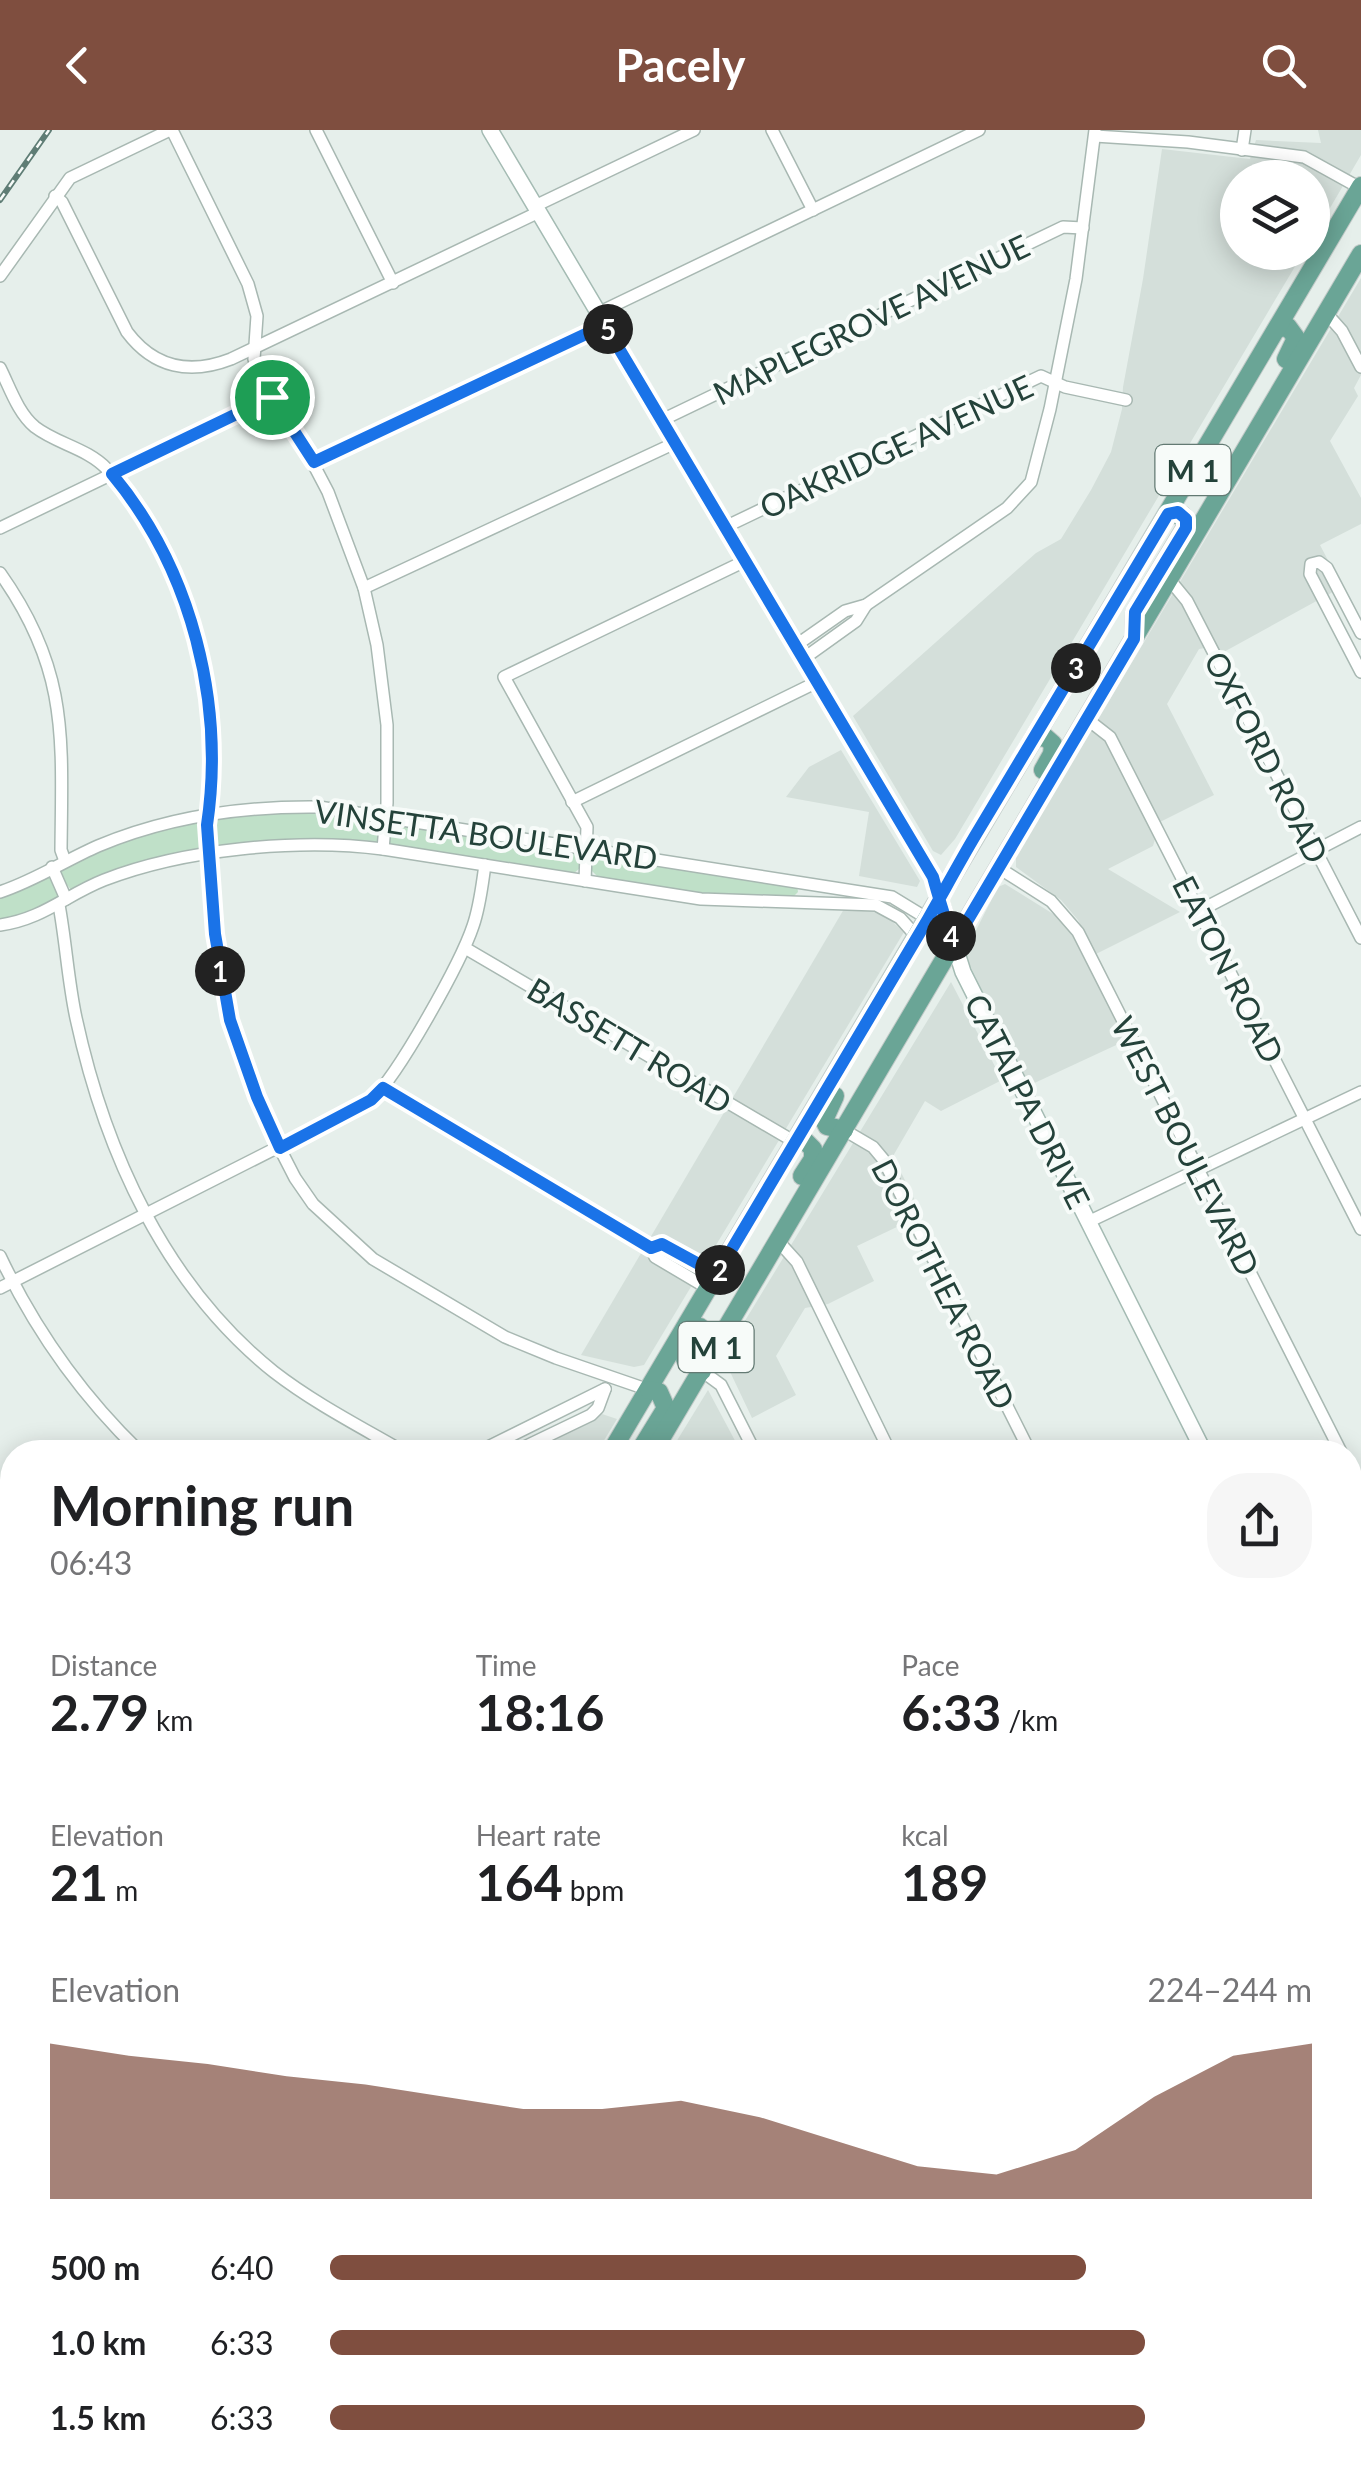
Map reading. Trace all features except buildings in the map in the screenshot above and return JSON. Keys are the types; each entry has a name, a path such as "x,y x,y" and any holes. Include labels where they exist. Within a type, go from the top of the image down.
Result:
{"main road":[{"path":"1360,187 1342,240 1347,250 1361,251"},
{"name":"M 1","path":"619,1440 1360,187"},
{"name":"M 1","path":"660,1440 1361,251"},
{"path":"1266,348 1258,380 1209,464 1212,478 1233,471 1247,423 1296,338 1288,327 1278,328"},
{"path":"1134,639 1135,612 1186,528 1182,515 1168,514"},
{"path":"1087,718 1073,714 1070,702 1124,607 1126,582"},
{"path":"999,868 1000,844 1052,754 1050,739 1034,738"},
{"path":"844,1130 827,1126 825,1114 872,1031 885,992"},
{"path":"778,1241 783,1210 814,1154 806,1141 795,1142"},
{"path":"702,1371 687,1363 685,1355 707,1314 713,1282"},
{"path":"646,1440 666,1408 659,1392 650,1390"}],"street":[{"path":"0,276 73,176 171,130 248,284 257,316 256,366 314,462 342,524 364,588 383,688 388,759 383,848"},
{"path":"316,130 393,283"},
{"name":"CATALPA DRIVE","path":"490,130 933,877 962,972 1198,1440"},
{"path":"55,196 62,202 127,332 146,353 176,367 202,369 393,283 694,130"},
{"path":"772,130 813,210"},
{"path":"314,462 979,130"},
{"path":"1242,150 1245,130"},
{"path":"799,652 846,611 866,604 1022,495 1038,464 1056,381 1084,228 1095,133 1171,135 1310,159 1360,187"},
{"name":"MAPLEGROVE AVENUE","path":"662,420 1063,227 1084,228"},
{"path":"1326,313 1338,324 1361,367"},
{"path":"0,368 28,420 45,433 88,453 112,474 155,537 174,576 194,633 211,722 212,801 208,816 215,934 230,1020 280,1148 313,1204 372,1259 505,1338 608,1383 650,1390"},
{"name":"OAKRIDGE AVENUE","path":"724,527 1041,376 1065,387 1126,400"},
{"path":"0,528 272,397"},
{"path":"364,588 675,442"},
{"name":"OAKRIDGE AVENUE","path":"572,802 504,676 745,562"},
{"path":"1361,633 1324,564 1311,564 1310,574 1361,672"},
{"path":"0,573 32,627 57,696 63,747 64,861"},
{"name":"OXFORD ROAD","path":"1169,580 1186,601 1361,938"},
{"path":"585,881 588,831 572,802 816,682"},
{"name":"EATON ROAD","path":"1087,718 1110,737 1361,1228"},
{"name":"VINSETTA BOULEVARD","path":"0,892 118,839 224,812 319,807 892,896 928,919"},
{"path":"1200,911 1361,827"},
{"name":"VINSETTA BOULEVARD","path":"0,925 26,920 94,884 136,869 210,855 331,844 383,848 701,898 876,905 897,915 917,937"},
{"path":"0,1288 371,1100 383,1088 466,948 485,865"},
{"path":"52,867 63,902 69,981 88,1066 104,1116 146,1215 195,1294 248,1350 306,1393 384,1440"},
{"name":"WEST BOULEVARD","path":"999,868 1051,901 1071,922 1335,1440"},
{"path":"806,903 807,882"},
{"name":"BASSETT ROAD","path":"466,948 795,1142"},
{"path":"383,1088 651,1248 655,1258 713,1282"},
{"path":"1088,1222 1361,1092"},
{"name":"DOROTHEA ROAD","path":"844,1130 874,1147 883,1158 1024,1440"},
{"path":"778,1241 796,1262 884,1440"},
{"path":"0,1256 46,1340 78,1385 129,1440"},
{"path":"702,1371 716,1379 724,1390 749,1440"},
{"path":"501,1440 608,1383"},
{"path":"539,1440 591,1415 608,1383"}],"shaded area":[{"path":"1318,130 1361,130 1361,155 1330,208 1330,160 1220,160 1220,270 1293,270 955,839 941,855 933,851 853,716 1036,553 1061,539 1091,490 1111,452 1122,409 1162,149 1250,159 1256,140 1321,143"},
{"path":"1361,278 1361,375 1354,388 1358,396 1330,441 1361,498 1361,524 1320,545 1342,587 1211,659 1205,648 1199,649 1167,704 1214,795 1160,822 1153,846 1108,869 1180,912 1096,954 1078,920 1061,900 1016,867 1016,857"},
{"path":"841,750 920,881 917,887 859,876 869,812 786,797 809,767"},
{"path":"1005,884 1066,922 1127,1040 1028,1086 966,957 998,887"},
{"path":"844,909 865,909 887,917 904,932 644,1365 634,1367 581,1355"},
{"path":"951,982 1002,1080 941,1111 925,1101 893,1156 922,1215 857,1246 874,1281 828,1304 805,1308 776,1356 796,1395 752,1418 723,1357"},
{"path":"708,1390 735,1440 677,1440"},
{"path":"602,1414 617,1419 604,1440 554,1440"}],"green space":[{"path":"301,811 374,817 381,823 380,840 375,843 299,839 214,848 211,824 215,819"},
{"path":"394,821 578,852 580,868 573,874 389,845 389,825"},
{"path":"194,822 203,827 205,849 72,891 59,875 61,866 128,840"},
{"path":"597,854 797,886 798,892 793,897 700,893 599,878 591,870"},
{"path":"52,876 59,896 53,902 32,913 0,919 0,896"}],"railway":[{"path":"0,200 49,130"}],"route":[{"path":"272,397 112,474 155,537 174,576 203,669 212,741 209,866 220,972 243,1060 280,1148 371,1100 383,1088 651,1248 662,1244 717,1274 928,919 939,899 948,881 1168,514 1178,512 1186,519 1186,528 1135,612 1134,639 953,945 947,920 939,899 933,877 605,325 314,462 272,397"}]}
